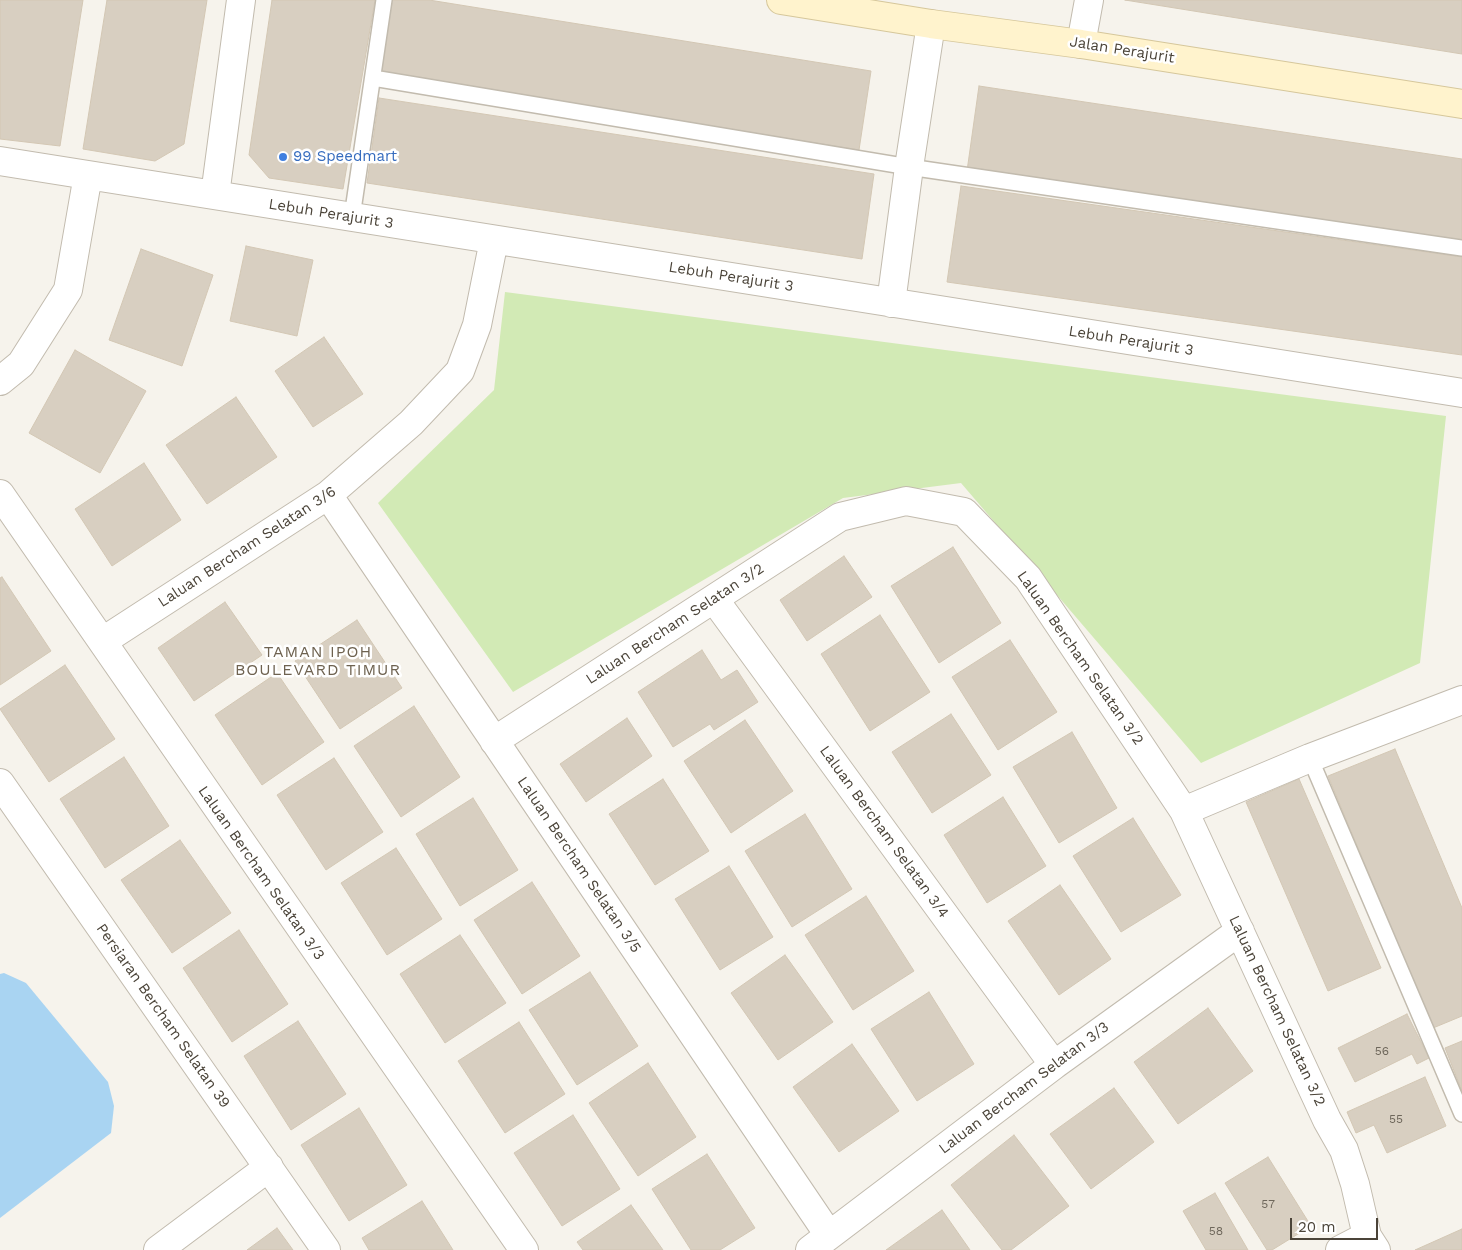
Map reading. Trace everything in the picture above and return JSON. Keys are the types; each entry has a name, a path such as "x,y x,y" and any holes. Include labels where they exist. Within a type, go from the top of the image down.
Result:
{"street":[{"path":"215,195 241,0"},
{"name":"Jalan Perajurit","path":"781,0 931,24 1081,44 1462,104"},
{"path":"1081,44 1089,0"},
{"path":"891,303 931,24"},
{"name":"Lebuh Perajurit 3","path":"0,161 1462,393"},
{"path":"0,381 21,364 68,290 88,175"},
{"name":"Laluan Bercham Selatan 3/6","path":"103,641 328,496 411,423 460,371 477,325 494,240"},
{"name":"Laluan Bercham Selatan 3/3","path":"0,494 524,1250"},
{"name":"Laluan Bercham Selatan 3/5","path":"328,496 494,741 820,1242"},
{"name":"Laluan Bercham Selatan 3/2","path":"494,741 840,517 906,502 964,512 1028,578 1184,811 1326,1120 1344,1150 1372,1243"},
{"name":"Laluan Bercham Selatan 3/4","path":"714,599 1054,1064"},
{"path":"1184,811 1310,758 1462,700"},
{"name":"Persiaran Bercham Selatan 39","path":"0,783 326,1250"},
{"name":"Laluan Bercham Selatan 3/3","path":"820,1242 1054,1064 1240,931"},
{"path":"158,1250 269,1167"},
{"path":"1340,1250 1372,1243"}],"lane":[{"path":"352,217 384,0"},
{"path":"373,78 909,167 1462,248"},
{"path":"1310,758 1462,1114"}],"green space":[{"path":"505,292 1446,416 1420,663 1201,763 961,483 843,498 513,692 378,503 494,390"}],"water":[{"path":"4,973 26,983 108,1082 114,1106 111,1133 0,1218 0,974"}],"building":[{"path":"0,0 83,0 60,146 0,139"},
{"path":"107,0 207,0 184,144 155,161 83,149"},
{"path":"272,0 375,0 343,189 269,178 249,155"},
{"path":"391,0 429,0 871,71 859,150 379,73"},
{"path":"1125,0 1462,0 1462,54"},
{"path":"979,86 1462,159 1462,245 967,171"},
{"path":"379,98 874,174 862,259 367,183"},
{"path":"961,186 1462,257 1462,355 947,282"},
{"path":"246,246 313,260 297,336 230,321"},
{"path":"141,249 213,275 182,366 109,340"},
{"path":"324,337 363,394 313,427 275,371"},
{"path":"75,350 146,391 100,473 29,433"},
{"path":"236,397 277,457 207,504 166,445"},
{"path":"144,463 181,520 112,566 75,509"},
{"path":"953,547 1001,623 939,663 891,586"},
{"path":"844,556 872,597 807,641 780,600"},
{"path":"2,577 51,651 0,685 0,578"},
{"path":"225,602 262,655 194,701 158,648"},
{"path":"880,615 930,692 870,731 821,654"},
{"path":"357,620 402,688 340,729 295,661"},
{"path":"1010,640 1057,712 998,750 952,677"},
{"path":"702,650 721,680 737,670 758,702 714,730 710,724 673,747 638,692"},
{"path":"65,665 115,739 49,782 0,709"},
{"path":"277,673 324,742 262,785 215,715"},
{"path":"414,706 460,777 401,817 354,746"},
{"path":"951,714 991,775 932,813 892,752"},
{"path":"627,718 652,756 586,802 560,764"},
{"path":"745,720 793,791 731,833 684,761"},
{"path":"1072,732 1117,808 1059,843 1013,767"},
{"path":"1395,749 1462,908 1462,1016 1433,1028 1328,776"},
{"path":"124,757 169,826 105,868 60,799"},
{"path":"334,758 383,832 326,870 277,795"},
{"path":"663,779 709,851 655,885 609,814"},
{"path":"1299,779 1381,968 1328,991 1246,802"},
{"path":"1003,797 1046,866 987,903 944,835"},
{"path":"473,798 518,870 460,906 416,834"},
{"path":"805,814 852,889 792,927 745,851"},
{"path":"1133,818 1181,895 1121,932 1073,856"},
{"path":"180,840 231,913 172,953 121,880"},
{"path":"396,848 442,919 387,955 341,883"},
{"path":"729,866 773,937 720,970 675,899"},
{"path":"532,882 580,956 522,994 474,920"},
{"path":"1060,885 1111,959 1059,995 1008,921"},
{"path":"866,896 914,971 853,1010 805,935"},
{"path":"239,930 288,1004 232,1042 183,968"},
{"path":"460,935 506,1003 445,1043 400,974"},
{"path":"785,955 833,1022 778,1060 731,993"},
{"path":"590,972 638,1046 577,1085 529,1010"},
{"path":"929,992 974,1064 917,1101 871,1029"},
{"path":"1208,1008 1253,1071 1178,1124 1134,1062"},
{"path":"1407,1014 1429,1058 1417,1064 1412,1054 1355,1082 1338,1048"},
{"path":"298,1021 346,1094 291,1130 244,1056"},
{"path":"519,1022 565,1094 505,1133 458,1061"},
{"path":"1462,1041 1462,1091 1445,1048"},
{"path":"852,1044 899,1111 839,1152 793,1087"},
{"path":"648,1063 696,1137 638,1176 589,1103"},
{"path":"1425,1077 1446,1126 1387,1153 1374,1125 1356,1133 1347,1112"},
{"path":"1114,1088 1154,1142 1091,1189 1050,1134"},
{"path":"359,1108 407,1185 349,1221 301,1145"},
{"path":"573,1115 620,1189 562,1226 514,1153"},
{"path":"1014,1135 1069,1206 1011,1250 1002,1250 951,1185"},
{"path":"707,1154 755,1228 720,1250 691,1250 652,1189"},
{"path":"1268,1157 1311,1226 1272,1250 1267,1250 1225,1183"},
{"path":"1215,1193 1248,1250 1206,1250 1183,1211"},
{"path":"422,1201 453,1250 369,1250 362,1238"},
{"path":"631,1205 663,1250 583,1250 577,1242"},
{"path":"942,1210 970,1250 886,1250"},
{"path":"277,1228 293,1250 247,1250"},
{"path":"1462,1229 1462,1250 1415,1250"}],"place":[{"name":"99 Speedmart","path":"283,157"}],"district":[{"name":"TAMAN IPOH BOULEVARD TIMUR","path":"318,661"}]}
